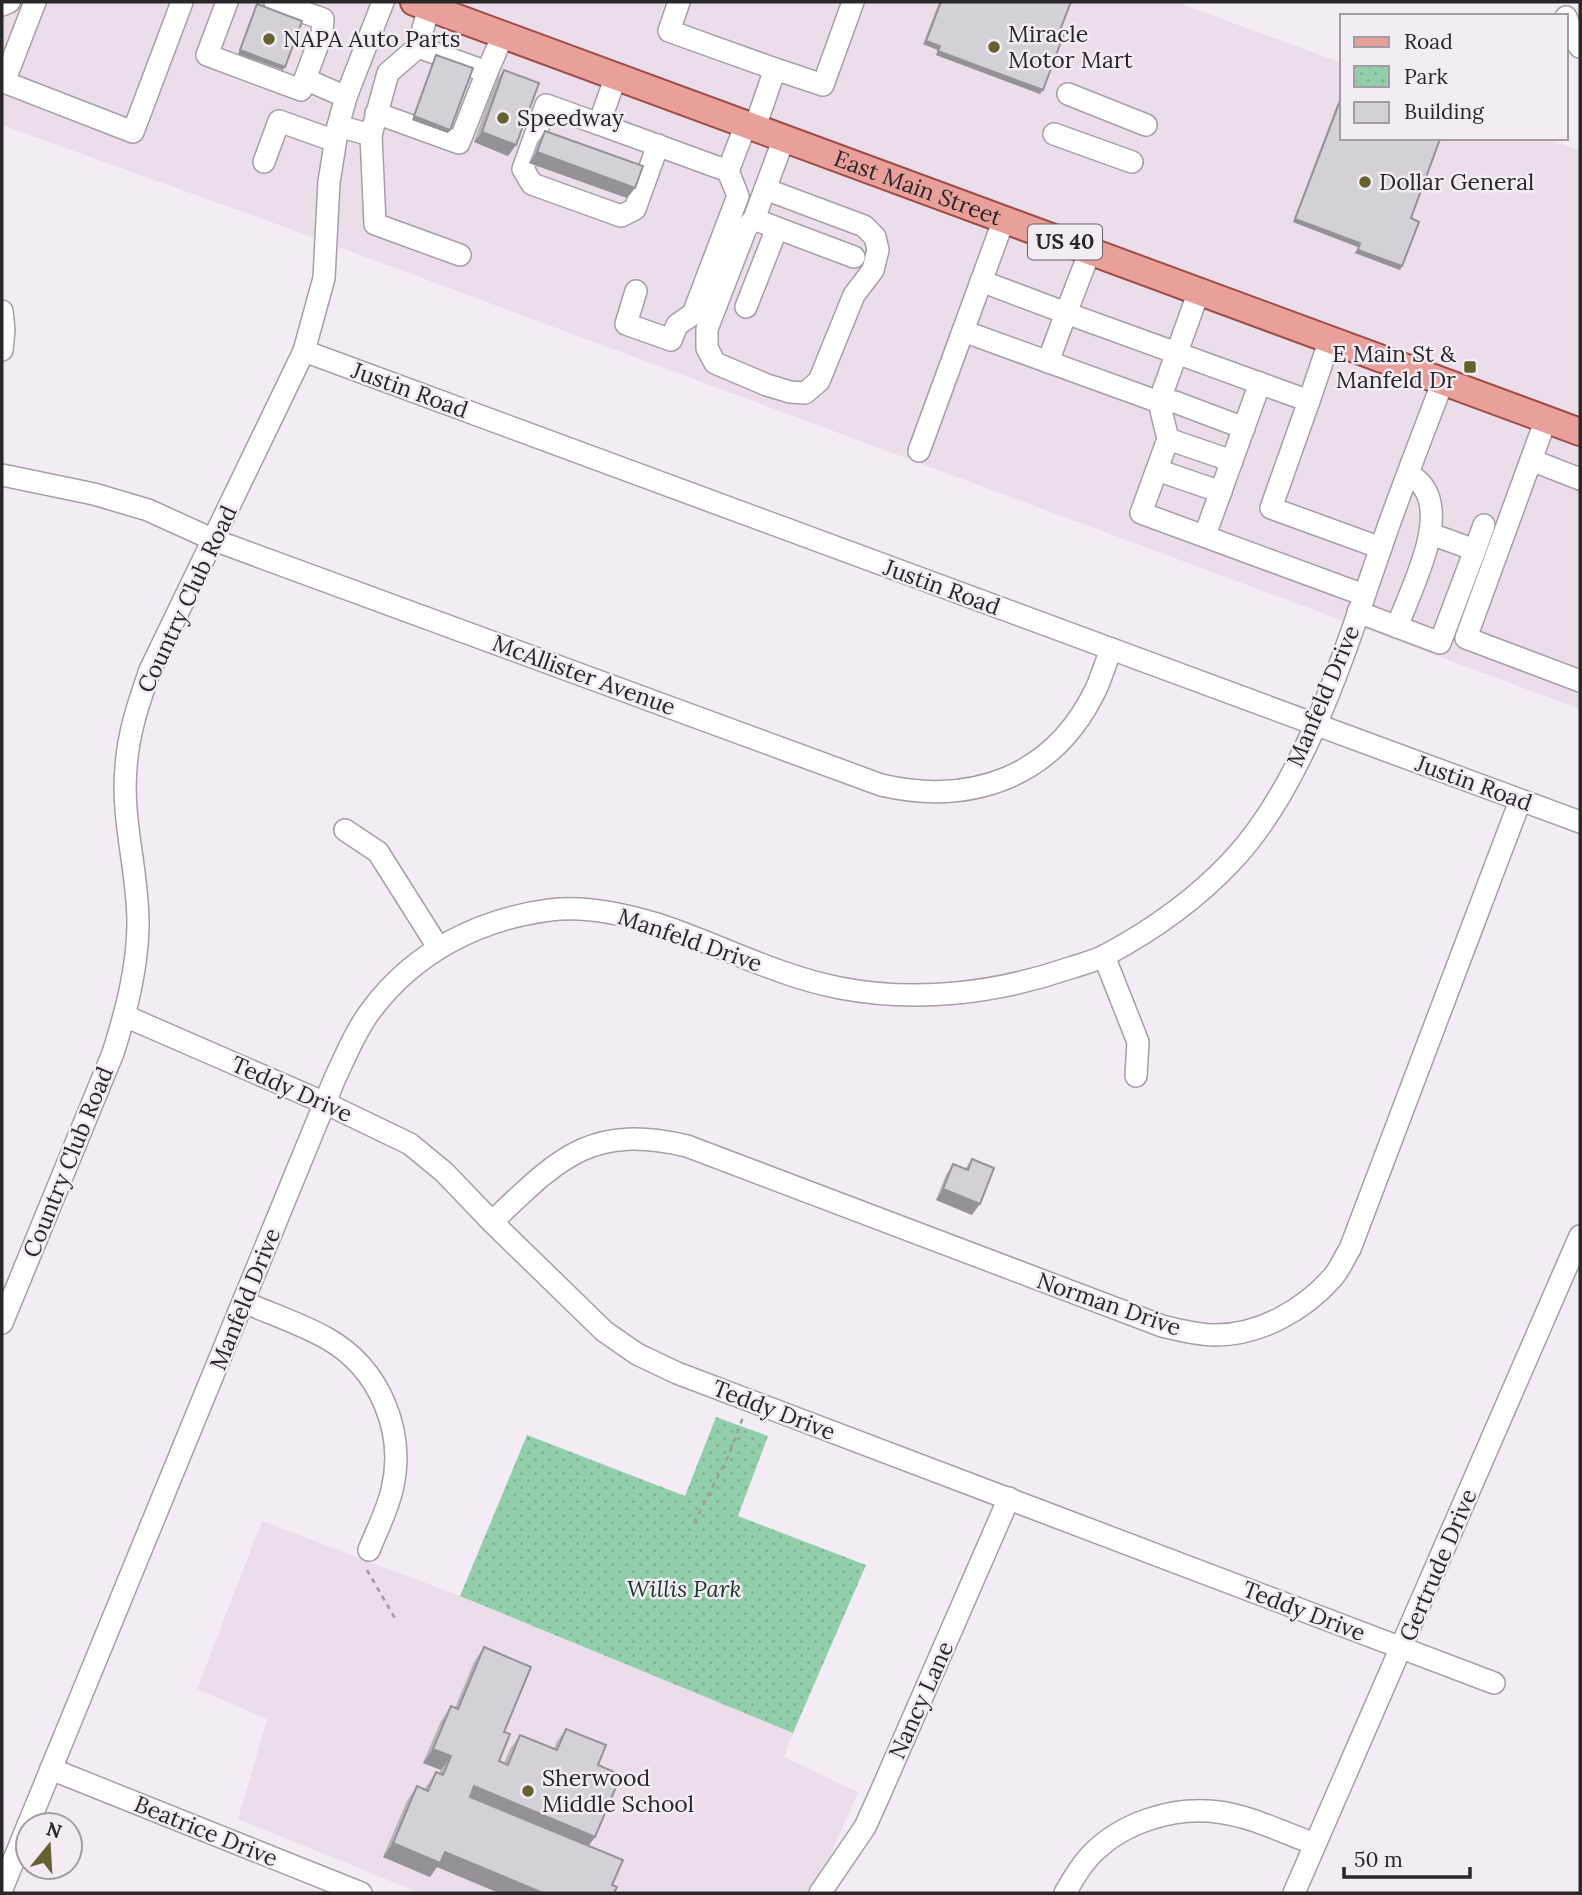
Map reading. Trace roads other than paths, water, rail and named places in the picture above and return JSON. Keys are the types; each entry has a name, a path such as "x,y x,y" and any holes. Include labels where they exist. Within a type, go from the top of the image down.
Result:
{"main road":[{"name":"East Main Street","path":"422,5 1580,432"}],"street":[{"path":"2,5 9,2"},
{"path":"35,2 4,82 133,132 182,2"},
{"path":"227,2 207,55 301,90 322,33 323,19 275,2"},
{"name":"Country Club Road","path":"2,1323 113,1053 125,1016 138,926 125,814 125,768 134,717 150,670 304,351 317,312 324,278 329,182 337,133 346,97 383,2"},
{"path":"679,2 669,31 823,85 853,2"},
{"path":"422,5 418,47 388,73 371,135 375,224 460,255"},
{"path":"1568,22 1580,47"},
{"path":"376,113 460,143 503,34"},
{"path":"418,47 487,72"},
{"path":"359,63 388,73"},
{"path":"636,291 626,324 671,340 677,325 693,314 738,196 728,171 775,69"},
{"path":"600,124 617,76"},
{"path":"305,79 346,97"},
{"path":"1068,94 1146,125"},
{"path":"658,145 635,209 621,216 532,184 523,169 546,105 658,145 728,171"},
{"path":"264,162 279,121 337,133 371,135"},
{"path":"1054,134 1132,162"},
{"path":"765,189 864,226 875,237 878,250 873,270 854,295 819,381 805,393 766,385 715,363 707,348 707,329 746,228 754,219 765,189 784,138"},
{"path":"754,219 854,257"},
{"path":"919,452 1004,219"},
{"path":"746,307 777,228"},
{"path":"1048,362 1090,251"},
{"path":"981,281 1309,401"},
{"path":"1199,291 1159,402 1168,439 1141,513 1205,535 1361,604 1397,627 1440,643 1484,525"},
{"path":"2,311 2,350"},
{"path":"963,331 1159,402 1175,402 1244,428"},
{"path":"1330,339 1271,508 1381,548"},
{"name":"Justin Road","path":"304,351 1580,822"},
{"name":"Manfeld Drive","path":"34,1811 325,1103 357,1032 370,1010 414,965 456,937 492,923 552,909 606,911 655,924 803,979 882,994 934,994 988,989 1031,981 1104,956 1163,920 1200,891 1232,861 1277,799 1316,724 1443,381"},
{"path":"1205,535 1260,383"},
{"path":"1546,419 1466,638 1580,681"},
{"path":"1168,439 1232,461"},
{"path":"1531,460 1580,480"},
{"path":"1157,470 1221,492"},
{"path":"1397,627 1431,534 1433,513 1424,488 1409,472"},
{"name":"McAllister Avenue","path":"2,475 94,494 148,510 214,540 881,785 909,791 934,793 966,790 996,783 1045,756 1066,735 1084,711 1111,649"},
{"path":"1431,534 1475,550"},
{"name":"Norman Drive","path":"492,1222 545,1171 590,1145 612,1140 659,1140 687,1146 1162,1326 1215,1335 1243,1332 1272,1322 1315,1295 1335,1275 1350,1249 1520,801"},
{"path":"345,830 378,852 438,947"},
{"path":"1104,956 1138,1042 1136,1076"},
{"name":"Teddy Drive","path":"125,1016 325,1103 410,1144 444,1172 604,1331 637,1354 677,1373 1494,1683"},
{"name":"Gertrude Drive","path":"1293,1893 1580,1236"},
{"path":"244,1302 328,1339 347,1353 376,1383 393,1424 397,1445 393,1489 369,1550"},
{"name":"Nancy Lane","path":"820,1893 864,1827 879,1797 1009,1498"},
{"name":"Beatrice Drive","path":"51,1769 361,1893"},
{"path":"1065,1893 1090,1856 1105,1843 1128,1829 1170,1814 1217,1812 1240,1817 1315,1844"},
{"name":"Manfeld Drive","path":"2,1889 14,1859"}],"place":[{"name":"NAPA Auto Parts","path":"269,39"},
{"name":"Miracle Motor Mart","path":"994,47"},
{"name":"Speedway","path":"503,118"},
{"name":"Dollar General","path":"1365,182"},
{"name":"E Main St & Manfeld Dr","path":"1470,367"},
{"name":"Sherwood Middle School","path":"528,1791"}],"park label":[{"name":"Willis Park","path":"684,1589"}]}
